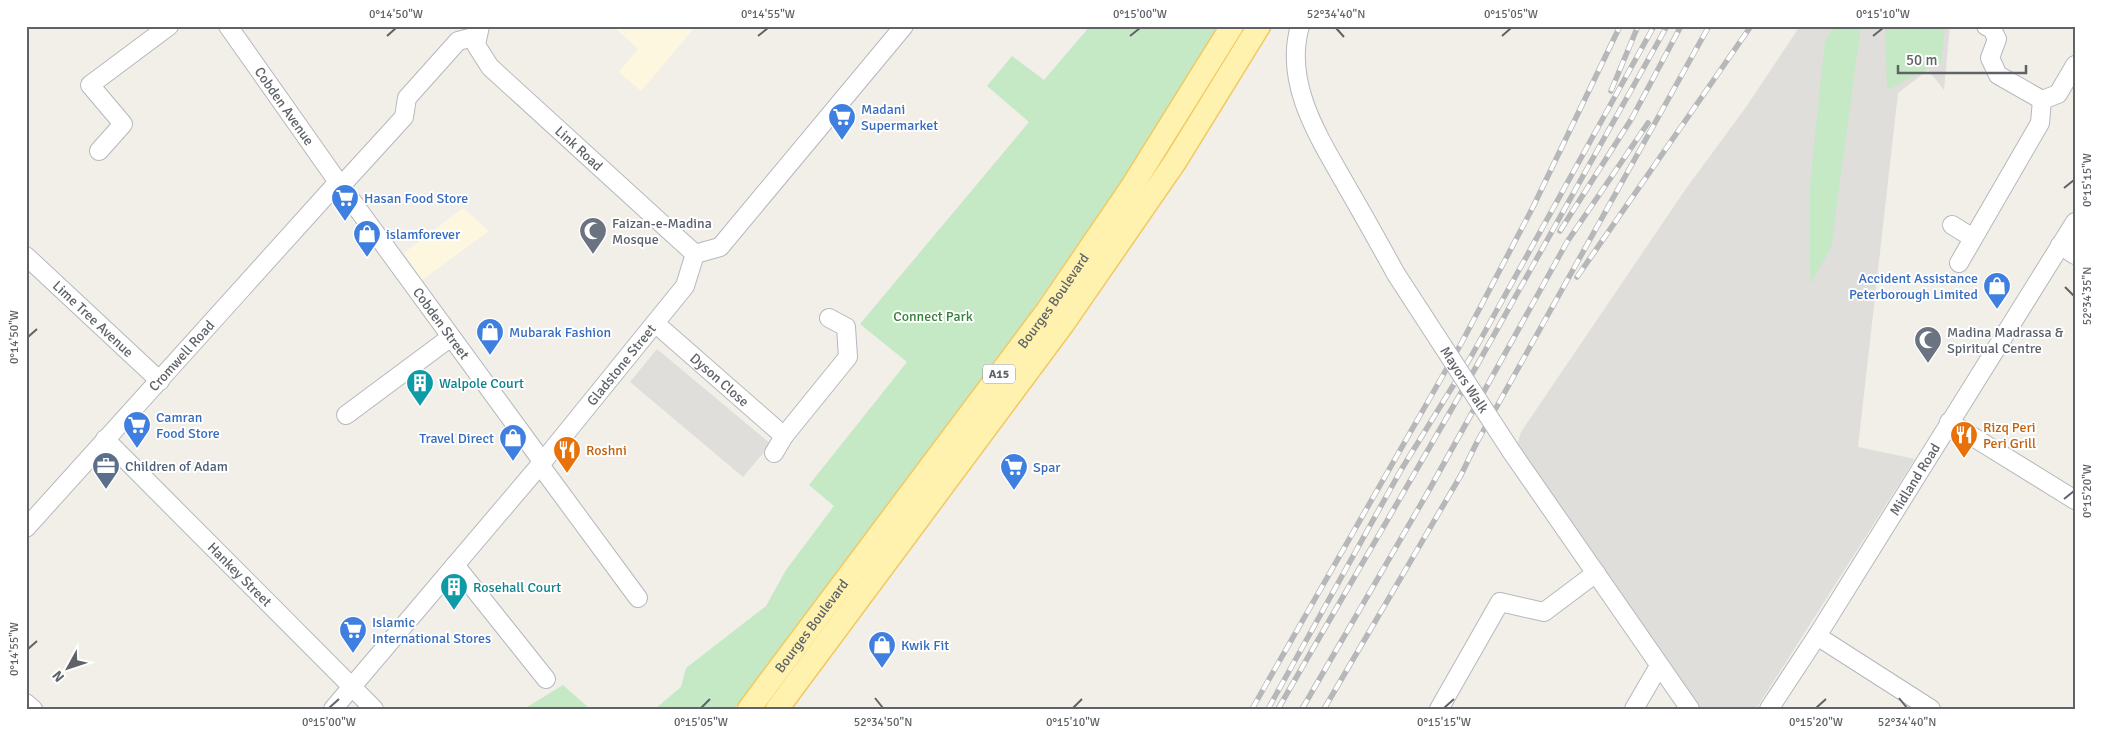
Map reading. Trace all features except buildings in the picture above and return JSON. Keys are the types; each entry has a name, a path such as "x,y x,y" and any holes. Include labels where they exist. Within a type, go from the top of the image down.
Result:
{"main road":[{"name":"Bourges Boulevard","path":"749,709 1047,310 1131,188 1232,26"},
{"name":"Bourges Boulevard","path":"777,709 1064,324 1175,162 1259,26"}],"street":[{"path":"99,151 123,124 90,85 169,26"},
{"name":"Cobden Avenue","path":"228,26 339,184"},
{"path":"695,254 720,247 904,26"},
{"name":"Mayors Walk","path":"1300,26 1296,39 1297,77 1306,111 1396,274 1511,451 1690,709"},
{"path":"1986,26 1992,29 1997,38 1990,58 1998,75 2042,100"},
{"name":"Cromwell Road","path":"26,528 105,439 177,363 181,355 339,184 404,117 407,98 458,41 478,31"},
{"name":"Link Road","path":"478,31 476,45 490,67 695,254"},
{"path":"2042,100 2058,94 2075,65"},
{"path":"1959,263 2040,123 2042,100"},
{"name":"Cobden Street","path":"339,184 451,336 638,598"},
{"name":"Midland Road","path":"1769,709 1817,636 2075,222"},
{"path":"1952,225 1973,238"},
{"path":"2060,245 2075,255"},
{"name":"Gladstone Street","path":"333,709 541,463 655,323 684,286 695,254"},
{"name":"Lime Tree Avenue","path":"26,256 160,381"},
{"path":"774,453 784,436 848,357 846,327 829,318"},
{"name":"Dyson Close","path":"655,323 784,436"},
{"path":"346,415 451,336"},
{"path":"1949,422 2075,500"},
{"name":"Hankey Street","path":"105,439 374,709"},
{"path":"454,565 546,679"},
{"path":"1439,709 1500,602 1544,612 1596,573"},
{"path":"1817,636 1931,709"},
{"path":"1634,709 1659,666"},
{"path":"26,702 33,709"}],"shaded area":[{"path":"613,26 696,26 641,91 619,72 638,49"},
{"path":"1800,26 1950,26 1944,90 1928,70 1898,93 1858,447 1915,459 1756,709 1684,709 1510,467 1521,432 1685,190 1746,107"},
{"path":"463,208 489,231 422,280 404,253"},
{"path":"657,349 771,444 743,477 630,382"}],"green space":[{"name":"Connect Park","path":"1090,26 1220,26 1133,164 1011,341 734,709 655,709 681,687 686,668 766,606 786,570 834,506 809,485 907,362 860,324 1029,122 987,86 1012,56 1044,80"},
{"path":"1834,26 1861,26 1831,248 1810,284 1810,184 1825,40"},
{"path":"1885,26 1945,26 1941,62 1887,90"},
{"path":"563,685 590,709 524,709"}],"railway":[{"path":"1252,709 1462,342 1533,207 1620,26"},
{"path":"1611,91 1638,26"},
{"path":"1268,709 1401,470 1472,355 1654,26"},
{"path":"1278,709 1476,367 1667,26"},
{"path":"1560,231 1632,118 1681,26"},
{"path":"1324,709 1461,475 1477,442 1709,26"},
{"path":"1577,277 1751,26"},
{"path":"1302,709 1428,492 1567,242 1648,123"}],"place":[{"name":"Madani Supermarket","path":"842,141"},
{"name":"Hasan Food Store","path":"345,222"},
{"name":"Faizan-e-Madina Mosque","path":"593,255"},
{"name":"islamforever","path":"367,258"},
{"name":"Accident Assistance Peterborough Limited","path":"1997,310"},
{"name":"Mubarak Fashion","path":"490,356"},
{"name":"Madina Madrassa & Spiritual Centre","path":"1928,364"},
{"name":"Walpole Court","path":"420,407"},
{"name":"Camran Food Store","path":"137,449"},
{"name":"Rizq Peri Peri Grill","path":"1964,459"},
{"name":"Travel Direct","path":"513,462"},
{"name":"Roshni","path":"567,474"},
{"name":"Children of Adam","path":"106,490"},
{"name":"Spar","path":"1014,491"},
{"name":"Rosehall Court","path":"454,611"},
{"name":"Islamic International Stores","path":"353,654"},
{"name":"Kwik Fit","path":"882,669"}]}
